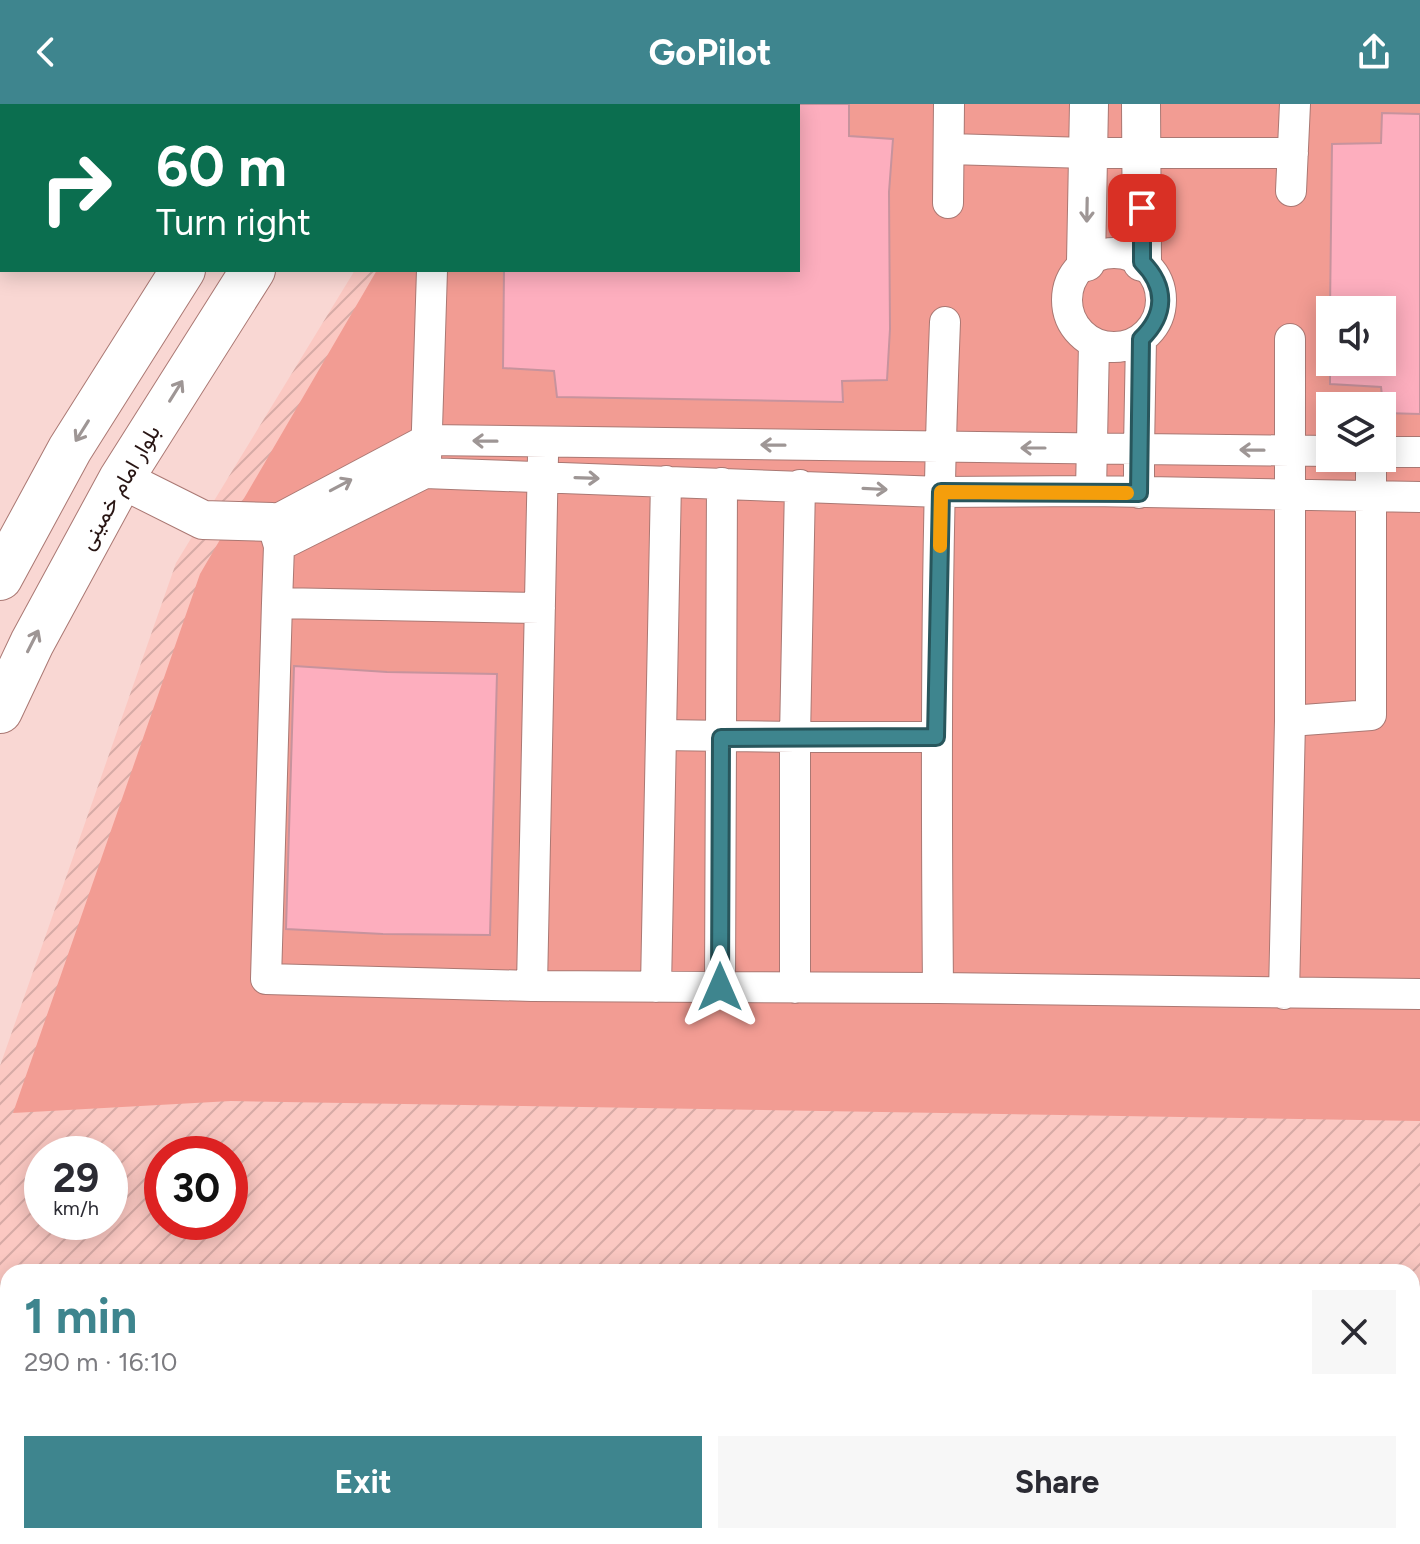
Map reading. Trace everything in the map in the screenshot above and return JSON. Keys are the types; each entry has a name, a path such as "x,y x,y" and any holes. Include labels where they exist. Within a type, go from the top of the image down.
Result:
{"main road":[{"path":"0,578 70,449 182,272"},
{"name":"بلوار امام خمینی","path":"0,711 32,643 121,479 252,272"}],"street":[{"path":"948,203 949,104"},
{"path":"1086,262 1089,104"},
{"path":"1141,104 1142,262"},
{"path":"1291,191 1295,104"},
{"path":"949,149 1293,153"},
{"path":"1099,255 1128,255 1142,262 1153,273 1161,301 1159,316 1151,329 1141,339 1126,346 1110,347 1094,343 1081,334 1072,321 1067,305 1068,289 1075,274 1086,262 1099,255"},
{"path":"425,473 432,272"},
{"path":"938,988 936,737 945,322"},
{"path":"1139,493 1141,339"},
{"path":"1284,994 1290,721 1290,339"},
{"path":"1091,491 1094,343"},
{"path":"276,534 426,440 1316,451"},
{"path":"532,986 544,442"},
{"path":"1396,452 1420,452"},
{"path":"1290,721 1371,715 1371,472"},
{"path":"121,479 203,520 276,534 425,473 941,492 1091,491 1420,497"},
{"path":"656,987 666,481"},
{"path":"720,987 722,483"},
{"path":"795,988 795,737 800,485"},
{"path":"276,534 277,603 266,979 532,986 1420,994"},
{"path":"277,603 540,608"},
{"path":"661,735 721,738 936,737"}],"shaded area":[{"path":"800,104 1420,104 1420,1264 0,1264 0,1066 176,563 354,272 800,272"},
{"path":"800,104 1420,104 1420,1121 231,1101 13,1113 200,574 376,272 800,272"}],"building":[{"path":"800,104 849,104 849,136 893,139 889,192 890,329 887,380 842,381 843,402 557,397 554,371 503,368 504,272 800,272"},
{"path":"1382,113 1420,114 1420,414 1396,413 1396,392 1382,392 1381,387 1330,384 1330,376 1396,376 1396,296 1330,296 1332,144 1381,143"},
{"path":"294,666 497,674 490,935 286,929"}],"slow traffic":[{"path":"940,546 941,492 1127,493"}],"route":[{"path":"720,987 721,738 936,737 941,492 1139,493 1141,339 1159,316 1161,301 1153,273 1142,262 1142,208"}]}
